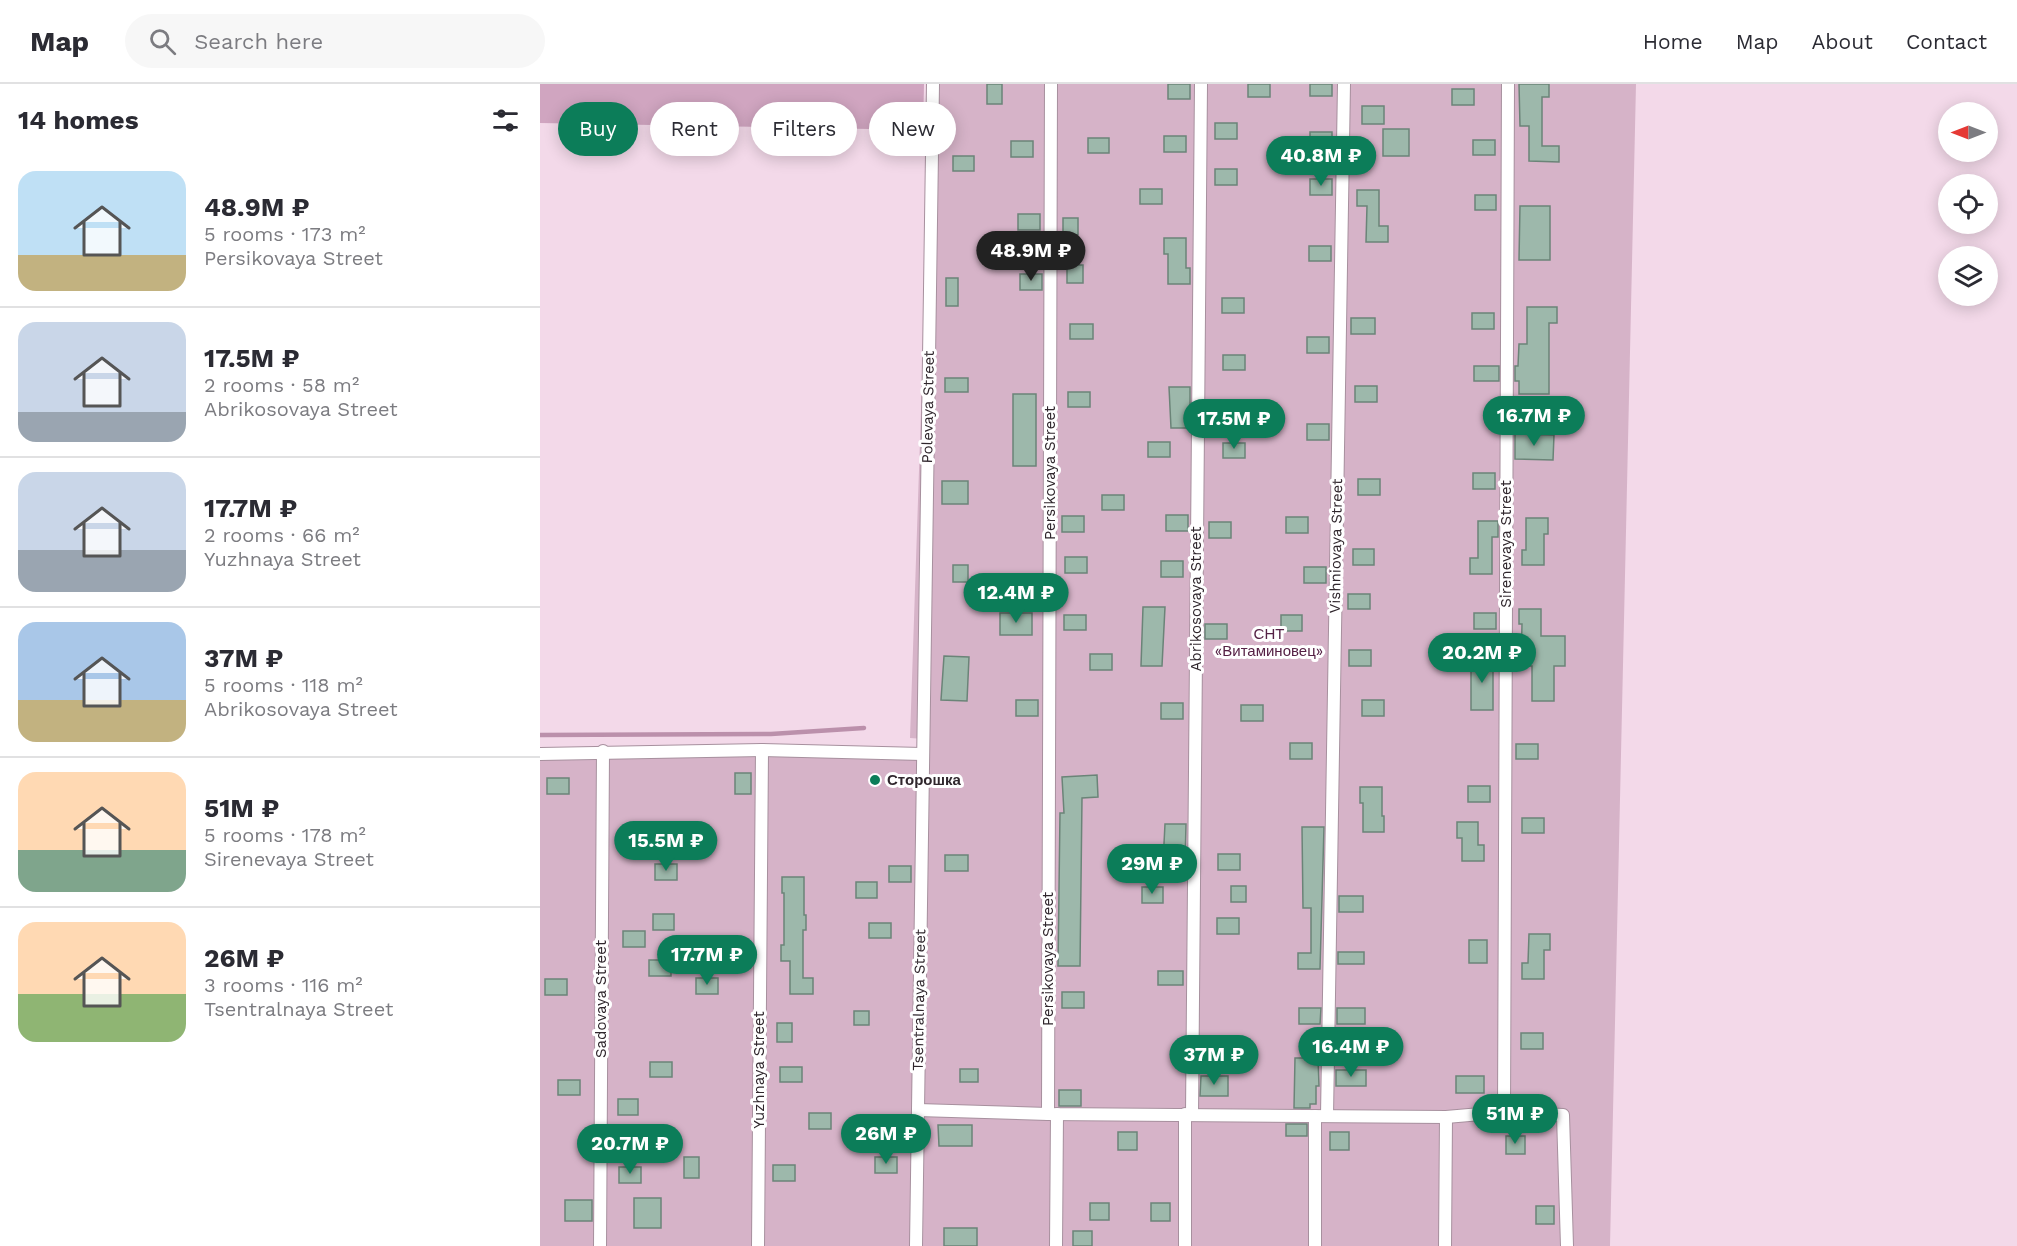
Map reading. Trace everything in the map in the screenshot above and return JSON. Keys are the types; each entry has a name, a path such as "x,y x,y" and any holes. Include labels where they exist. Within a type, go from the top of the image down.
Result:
{"street":[{"name":"Polevaya Street","path":"922,754 933,84"},
{"name":"Persikovaya Street","path":"1051,84 1052,1114 1056,1246"},
{"name":"Abrikosovaya Street","path":"1185,1246 1201,84"},
{"name":"Vishniovaya Street","path":"1315,1246 1321,1116 1344,84"},
{"name":"Sirenevaya Street","path":"1504,1112 1508,84"},
{"path":"540,753 762,750 922,754"},
{"name":"Yuzhnaya Street","path":"758,1246 762,750"},
{"name":"Sadovaya Street","path":"600,1246 603,751"},
{"name":"Tsentralnaya Street","path":"916,1246 922,754"},
{"path":"918,1110 1052,1114 1446,1117 1504,1112 1563,1115 1567,1246"},
{"path":"1445,1246 1446,1117"}],"green space":[{"name":"СНТ «Витаминовец»","path":"932,84 1636,84 1610,1246 923,1246 925,739 910,738 930,156 956,156 956,102 931,102"},
{"path":"540,754 922,754 916,1246 540,1246"}],"shaded area":[{"path":"540,84 924,84 924,102 869,102 869,129 857,129 857,102 751,102 751,127 739,127 739,102 650,102 650,125 638,125 638,102 558,102 558,123 540,123"}],"building":[{"path":"987,84 1002,84 1002,104 987,104"},
{"path":"1168,84 1190,84 1190,99 1168,99"},
{"path":"1248,84 1270,84 1270,97 1248,97"},
{"path":"1310,84 1332,84 1332,96 1310,96"},
{"path":"1519,84 1549,84 1549,97 1542,97 1542,146 1559,146 1559,162 1529,161 1529,126 1520,126"},
{"path":"1452,89 1474,89 1474,105 1452,105"},
{"path":"1362,106 1384,106 1384,124 1362,124"},
{"path":"1215,123 1237,123 1237,139 1215,139"},
{"path":"1383,129 1409,129 1409,156 1383,156"},
{"path":"1310,132 1332,132 1332,148 1310,148"},
{"path":"1164,136 1186,136 1186,152 1164,152"},
{"path":"1088,138 1109,138 1109,153 1088,153"},
{"path":"1473,140 1495,140 1495,155 1473,155"},
{"path":"1011,141 1033,141 1033,157 1011,157"},
{"path":"953,156 974,156 974,171 953,171"},
{"path":"1215,169 1237,169 1237,185 1215,185"},
{"path":"1310,179 1332,179 1332,195 1310,195"},
{"path":"1140,189 1162,189 1162,204 1140,204"},
{"path":"1357,190 1379,190 1379,226 1388,226 1388,242 1366,242 1367,206 1357,206"},
{"path":"1475,195 1496,195 1496,210 1475,210"},
{"path":"1520,206 1550,206 1550,260 1519,260"},
{"path":"1018,214 1040,214 1040,230 1018,230"},
{"path":"1063,218 1078,218 1078,235 1063,235"},
{"path":"1164,238 1186,238 1186,268 1190,268 1190,284 1168,284 1168,254 1164,254"},
{"path":"1309,246 1331,246 1331,261 1309,261"},
{"path":"1067,265 1083,265 1083,283 1067,283"},
{"path":"1020,274 1042,274 1042,290 1020,290"},
{"path":"946,278 958,278 958,306 946,306"},
{"path":"1222,298 1244,298 1244,313 1222,313"},
{"path":"1527,307 1557,307 1557,323 1549,323 1549,394 1519,394 1519,381 1515,381 1519,344 1527,344"},
{"path":"1472,313 1494,313 1494,329 1472,329"},
{"path":"1351,318 1375,318 1375,334 1351,334"},
{"path":"1070,324 1093,324 1093,339 1070,339"},
{"path":"1307,337 1329,337 1329,353 1307,353"},
{"path":"1223,355 1245,355 1245,370 1223,370"},
{"path":"1474,366 1499,366 1499,381 1474,381"},
{"path":"945,378 968,378 968,392 945,392"},
{"path":"1355,386 1377,386 1377,402 1355,402"},
{"path":"1169,387 1190,387 1190,428 1171,428"},
{"path":"1068,392 1090,392 1090,407 1068,407"},
{"path":"1013,394 1036,394 1036,466 1013,466"},
{"path":"1307,424 1329,424 1329,440 1307,440"},
{"path":"1515,434 1554,435 1553,460 1515,459"},
{"path":"1148,442 1170,442 1170,457 1148,457"},
{"path":"1223,443 1245,443 1245,458 1223,458"},
{"path":"1473,473 1495,473 1495,489 1473,489"},
{"path":"1358,479 1380,479 1380,495 1358,495"},
{"path":"942,481 968,481 968,504 942,504"},
{"path":"1102,495 1124,495 1124,510 1102,510"},
{"path":"1166,515 1188,515 1188,531 1166,531"},
{"path":"1062,516 1084,516 1084,532 1062,532"},
{"path":"1286,517 1308,517 1308,533 1286,533"},
{"path":"1526,518 1548,518 1548,534 1544,534 1544,565 1522,565 1522,550 1526,550"},
{"path":"1478,521 1498,521 1498,537 1492,537 1492,574 1470,574 1470,558 1478,558"},
{"path":"1209,522 1231,522 1231,538 1209,538"},
{"path":"1353,549 1374,549 1374,565 1353,565"},
{"path":"1065,557 1087,557 1087,573 1065,573"},
{"path":"1161,561 1183,561 1183,577 1161,577"},
{"path":"953,565 968,565 968,582 953,582"},
{"path":"1304,567 1326,567 1326,583 1304,583"},
{"path":"1348,594 1370,594 1370,609 1348,609"},
{"path":"1143,607 1165,607 1162,666 1141,666"},
{"path":"1519,609 1541,609 1541,636 1565,636 1565,666 1554,666 1554,701 1532,701 1532,666 1521,666 1522,624 1519,624"},
{"path":"1000,613 1032,613 1032,635 1000,635"},
{"path":"1474,613 1496,613 1496,629 1474,629"},
{"path":"1064,615 1086,615 1086,630 1064,630"},
{"path":"1281,615 1302,615 1302,631 1281,631"},
{"path":"1205,624 1227,624 1227,639 1205,639"},
{"path":"1349,650 1371,650 1371,666 1349,666"},
{"path":"1090,654 1112,654 1112,670 1090,670"},
{"path":"944,656 969,657 967,701 941,700"},
{"path":"1471,658 1493,658 1493,710 1471,710"},
{"path":"1016,700 1038,700 1038,716 1016,716"},
{"path":"1362,700 1384,700 1384,716 1362,716"},
{"path":"1161,703 1183,703 1183,719 1161,719"},
{"path":"1241,705 1263,705 1263,721 1241,721"},
{"path":"1290,743 1312,743 1312,759 1290,759"},
{"path":"1516,744 1538,744 1538,759 1516,759"},
{"path":"735,773 751,773 751,794 735,794"},
{"path":"1097,775 1098,797 1082,798 1080,966 1058,966 1060,813 1064,813 1062,777"},
{"path":"547,778 569,778 569,794 547,794"},
{"path":"1468,786 1490,786 1490,802 1468,802"},
{"path":"1360,787 1382,787 1384,832 1363,832 1363,803 1360,803"},
{"path":"1522,818 1544,818 1544,833 1522,833"},
{"path":"1457,822 1478,822 1478,845 1484,845 1484,861 1462,861 1462,838 1457,838"},
{"path":"1165,824 1186,824 1185,863 1163,863"},
{"path":"1302,827 1324,827 1320,969 1298,969 1298,953 1311,953 1311,908 1303,908"},
{"path":"1218,854 1240,854 1240,870 1218,870"},
{"path":"945,855 968,855 968,871 945,871"},
{"path":"655,864 677,864 677,880 655,880"},
{"path":"889,866 911,866 911,882 889,882"},
{"path":"782,877 804,877 806,930 803,930 803,978 813,978 813,994 790,994 790,961 781,961 781,945 784,945"},
{"path":"856,882 877,882 877,898 856,898"},
{"path":"1231,886 1246,886 1246,902 1231,902"},
{"path":"1142,887 1163,887 1163,903 1142,903"},
{"path":"1339,896 1363,896 1363,912 1339,912"},
{"path":"653,914 674,914 674,930 653,930"},
{"path":"1217,918 1239,918 1239,934 1217,934"},
{"path":"869,923 891,923 891,938 869,938"},
{"path":"623,931 645,931 645,947 623,947"},
{"path":"1529,934 1550,934 1550,950 1544,950 1544,979 1522,979 1522,963 1528,963"},
{"path":"1469,940 1487,940 1487,963 1469,963"},
{"path":"1338,952 1364,952 1364,964 1338,964"},
{"path":"649,960 671,960 671,976 649,976"},
{"path":"1158,971 1183,971 1183,985 1158,985"},
{"path":"696,978 718,978 718,994 696,994"},
{"path":"545,979 567,979 567,995 545,995"},
{"path":"1062,992 1084,992 1084,1008 1062,1008"},
{"path":"1299,1008 1321,1008 1320,1024 1299,1024"},
{"path":"1337,1008 1365,1008 1365,1024 1337,1024"},
{"path":"854,1011 869,1011 869,1025 854,1025"},
{"path":"777,1023 792,1023 792,1042 777,1042"},
{"path":"1521,1033 1543,1033 1543,1049 1521,1049"},
{"path":"1295,1058 1318,1058 1319,1086 1316,1086 1316,1104 1310,1104 1310,1108 1294,1108"},
{"path":"650,1062 672,1062 672,1077 650,1077"},
{"path":"780,1067 802,1067 802,1082 780,1082"},
{"path":"960,1069 978,1069 978,1082 960,1082"},
{"path":"1336,1070 1366,1070 1366,1086 1336,1086"},
{"path":"1201,1076 1228,1076 1228,1096 1200,1096"},
{"path":"1456,1076 1484,1076 1484,1093 1456,1093"},
{"path":"558,1080 580,1080 580,1095 558,1095"},
{"path":"1059,1090 1081,1090 1081,1106 1059,1106"},
{"path":"618,1099 638,1099 638,1115 618,1115"},
{"path":"809,1113 831,1113 831,1129 809,1129"},
{"path":"1286,1124 1307,1124 1307,1136 1286,1136"},
{"path":"938,1125 972,1125 972,1146 939,1146"},
{"path":"1118,1132 1137,1132 1137,1150 1118,1150"},
{"path":"1330,1132 1349,1132 1349,1150 1330,1150"},
{"path":"1506,1136 1525,1136 1525,1154 1506,1154"},
{"path":"684,1157 699,1157 699,1178 684,1178"},
{"path":"875,1157 897,1157 897,1173 875,1173"},
{"path":"773,1165 795,1165 795,1181 773,1181"},
{"path":"619,1167 641,1167 641,1183 619,1183"},
{"path":"634,1198 661,1198 661,1228 634,1228"},
{"path":"565,1200 592,1200 592,1221 565,1221"},
{"path":"1090,1203 1109,1203 1109,1220 1090,1220"},
{"path":"1151,1203 1170,1203 1170,1221 1151,1221"},
{"path":"1536,1206 1554,1206 1554,1224 1536,1224"},
{"path":"944,1228 977,1228 977,1246 944,1246"},
{"path":"1073,1231 1092,1231 1092,1246 1073,1246"}],"waterway":[{"path":"540,735 771,734 864,728"}],"place":[{"name":"Сторошка","path":"875,780"}]}
